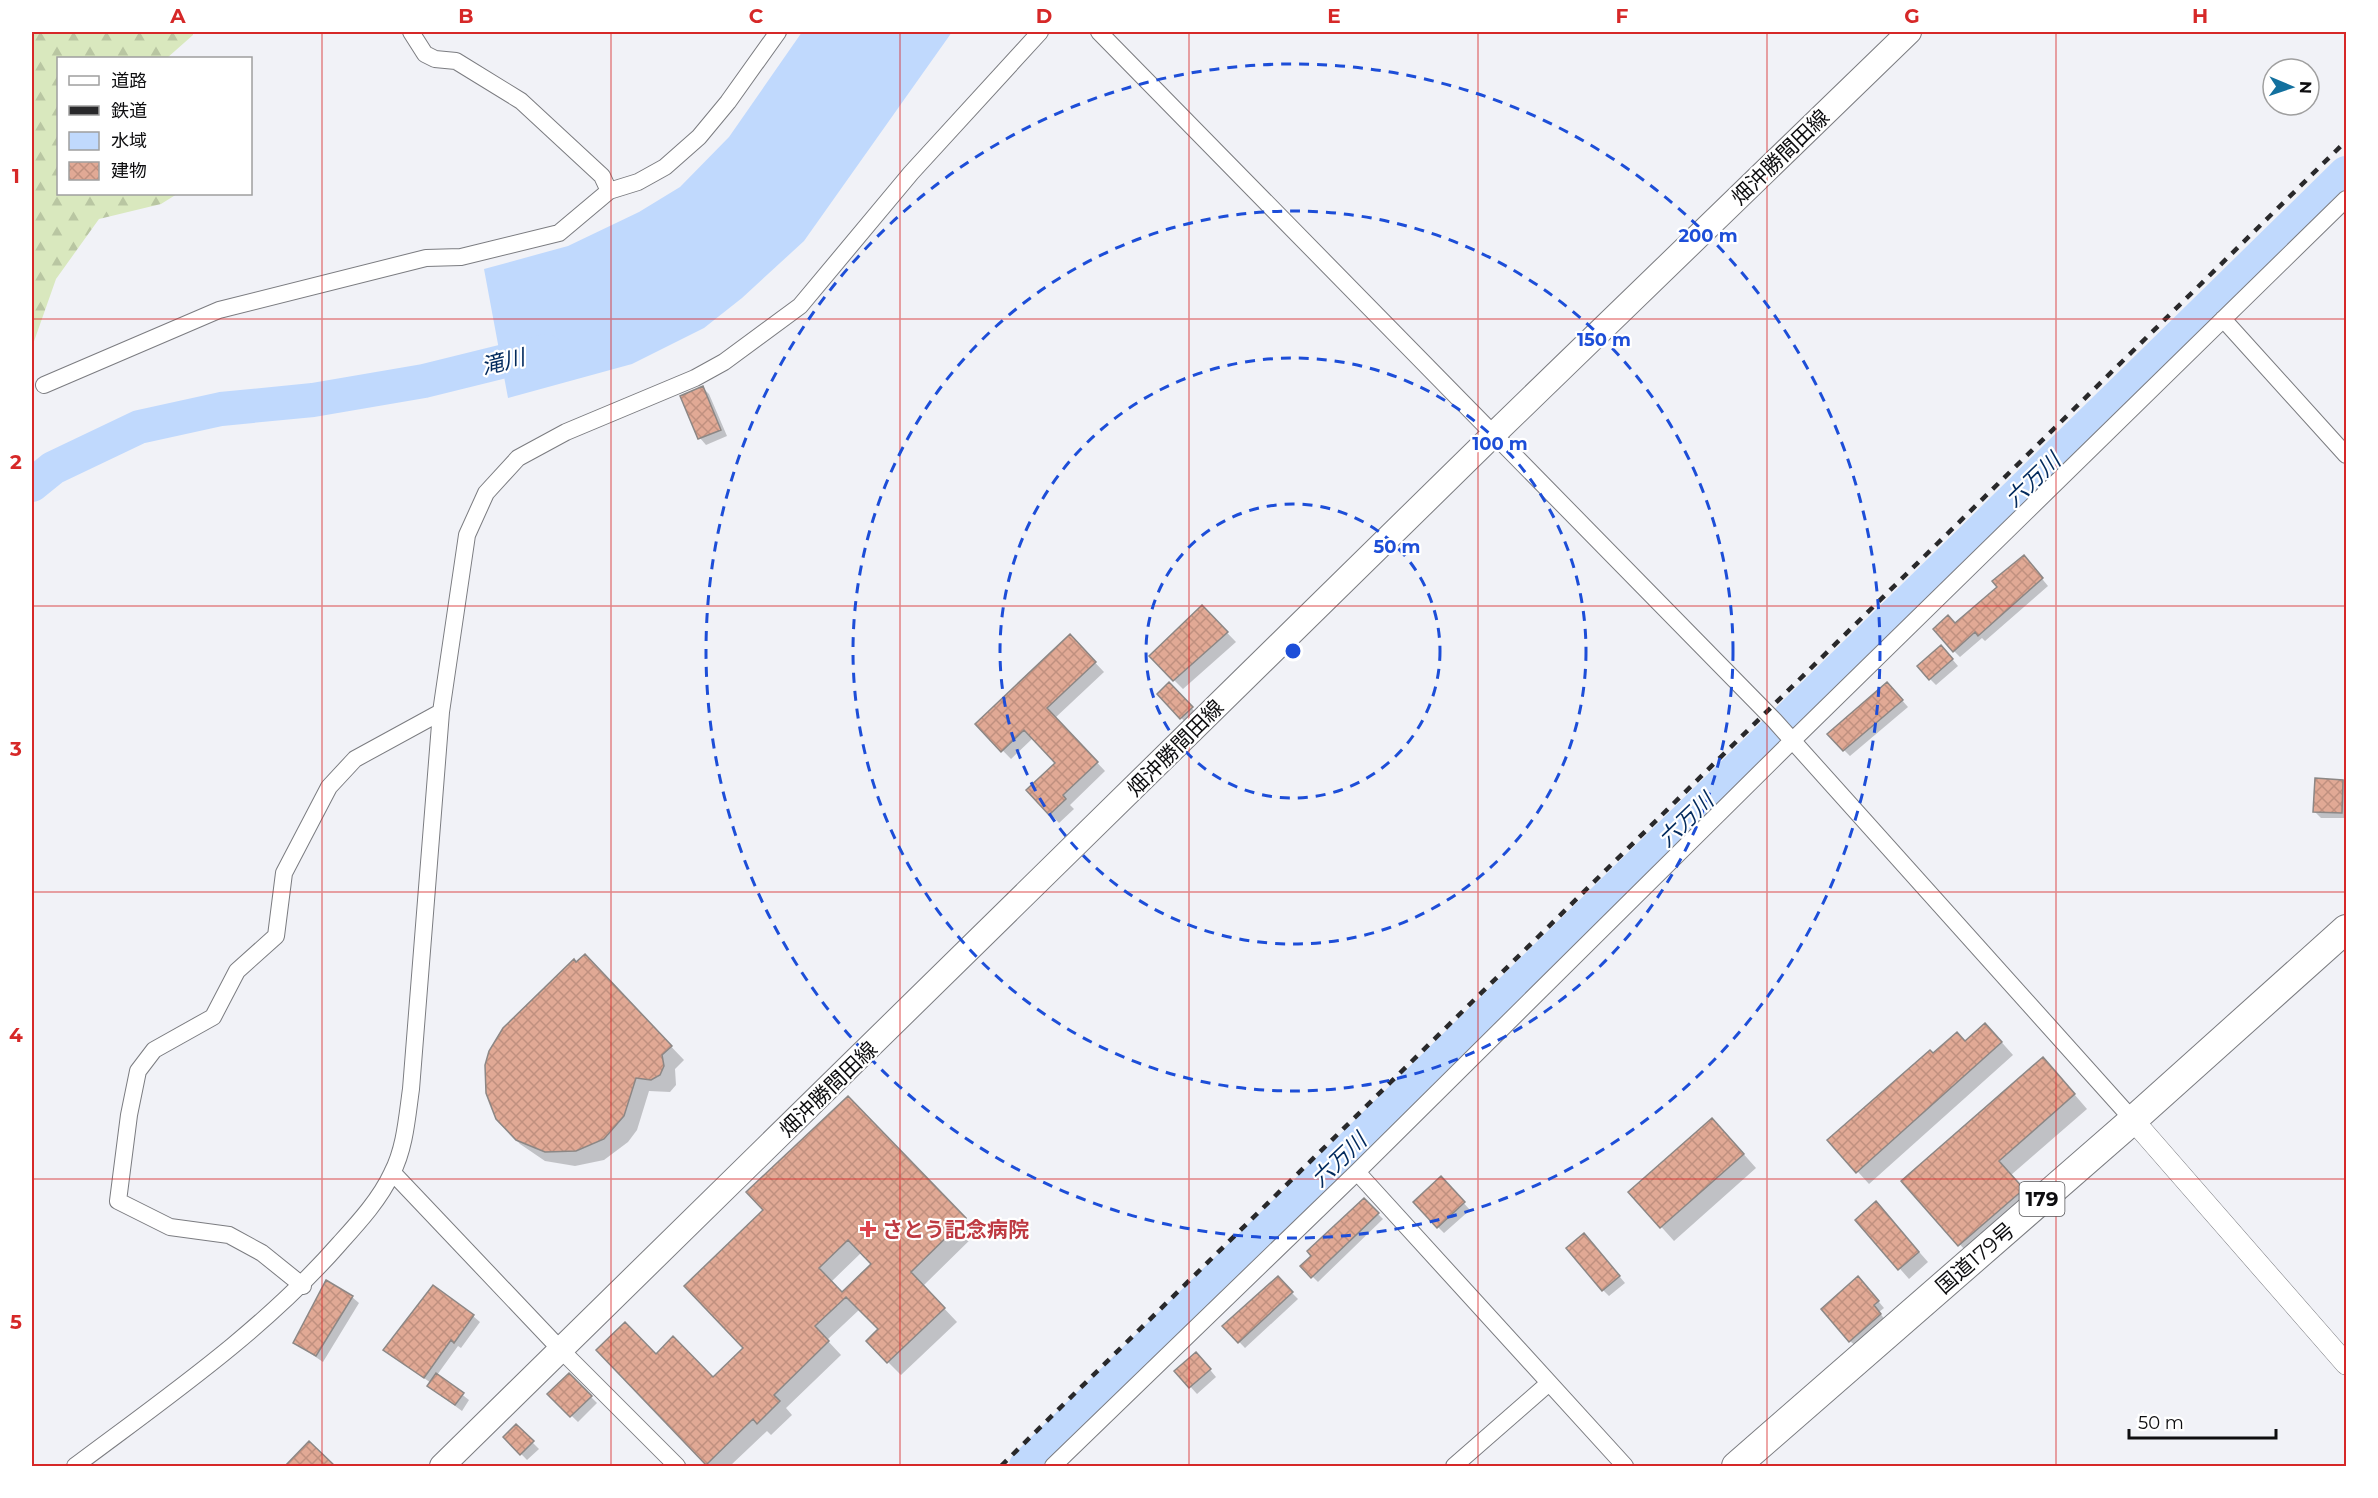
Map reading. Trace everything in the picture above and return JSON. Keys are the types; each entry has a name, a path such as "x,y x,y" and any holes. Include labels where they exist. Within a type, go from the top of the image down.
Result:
{"highway":[{"name":"国道179号","path":"1736,1467 2133,1120 2346,929"}],"main road":[{"name":"畑沖勝間田線","path":"442,1467 1494,434 1909,32"}],"street":[{"path":"411,32 425,54 456,61 520,101 602,176 609,191"},
{"path":"44,385 219,310 426,258 461,257 559,233 609,191 638,182 665,167 699,137 728,102 778,32"},
{"path":"75,1467 200,1372 303,1286 367,1213 393,1173 405,1133 411,1089 441,712 467,535 486,494 519,458 566,432 695,378 724,362 800,306 912,173 1040,32"},
{"path":"1099,32 1774,720 2133,1120 2346,1364"},
{"path":"1053,1467 1357,1172 1792,741 2346,199"},
{"path":"2223,319 2346,455"},
{"path":"303,1286 262,1253 229,1235 170,1227 118,1201 129,1115 138,1071 154,1050 213,1017 237,970 276,936 284,873 329,787 355,759 441,712"},
{"path":"1357,1172 1625,1467"},
{"path":"393,1173 561,1350 677,1467"},
{"path":"1454,1467 1549,1383"}],"green space":[{"path":"32,32 193,32 193,35 168,57 57,57 57,195 175,195 161,204 99,219 56,279 32,347"}],"water":[{"path":"802,32 952,32 804,241 742,298 704,328 632,364 508,398 484,269 568,246 639,212 680,187 729,137"}],"building":[{"path":"703,386 721,430 698,439 680,396"},
{"path":"2024,555 2043,578 1978,636 1975,632 1953,652 1933,629 1948,615 1955,623 1997,587 1992,581"},
{"path":"1202,605 1228,632 1173,681 1149,656"},
{"path":"1070,634 1096,662 1047,708 1098,762 1063,795 1066,799 1049,815 1026,790 1055,763 1024,730 1001,752 975,724"},
{"path":"1941,645 1953,659 1929,680 1917,666"},
{"path":"1169,682 1193,707 1180,719 1157,694"},
{"path":"1887,682 1903,700 1843,751 1827,734"},
{"path":"2315,778 2343,780 2342,813 2313,812"},
{"path":"585,954 672,1046 662,1055 664,1066 660,1075 651,1080 636,1078 624,1116 604,1139 576,1151 545,1152 516,1140 496,1119 486,1093 485,1065 489,1051 503,1028 574,959 576,962"},
{"path":"1985,1023 2002,1042 1856,1173 1827,1140 1930,1050 1933,1053 1957,1032 1965,1041"},
{"path":"2043,1057 2075,1094 1999,1161 2024,1189 1958,1246 1901,1181"},
{"path":"848,1096 966,1218 911,1272 945,1308 887,1363 866,1341 878,1329 846,1297 815,1326 829,1341 774,1395 780,1401 757,1424 753,1419 706,1465 596,1350 625,1322 656,1354 673,1336 713,1377 743,1348 684,1286 763,1210 746,1192","holes":["848,1240 871,1264 842,1292 819,1268"]},
{"path":"1712,1118 1744,1154 1660,1228 1628,1192"},
{"path":"1441,1176 1465,1202 1437,1228 1413,1202"},
{"path":"1364,1198 1379,1213 1311,1278 1300,1266 1311,1256 1307,1251"},
{"path":"1876,1201 1919,1252 1898,1270 1855,1220"},
{"path":"1584,1233 1620,1276 1602,1291 1566,1248"},
{"path":"1278,1276 1293,1292 1238,1343 1222,1326"},
{"path":"1858,1276 1879,1301 1874,1305 1881,1314 1849,1342 1821,1309"},
{"path":"326,1280 353,1296 316,1356 293,1343"},
{"path":"433,1285 474,1315 454,1343 451,1340 424,1378 383,1350"},
{"path":"1196,1352 1211,1369 1189,1388 1174,1371"},
{"path":"436,1373 464,1393 455,1405 427,1386"},
{"path":"569,1373 592,1396 570,1417 547,1394"},
{"path":"516,1424 534,1441 520,1455 503,1437"},
{"path":"309,1441 336,1467 284,1467"}],"waterway":[{"name":"六万川","path":"1026,1466 2346,173"},
{"name":"滝川","path":"32,485 53,468 139,427 221,409 313,400 424,381 546,351"}],"railway":[{"path":"1001,1466 2346,141"}],"place":[{"name":"さとう記念病院","path":"868,1229"}]}
